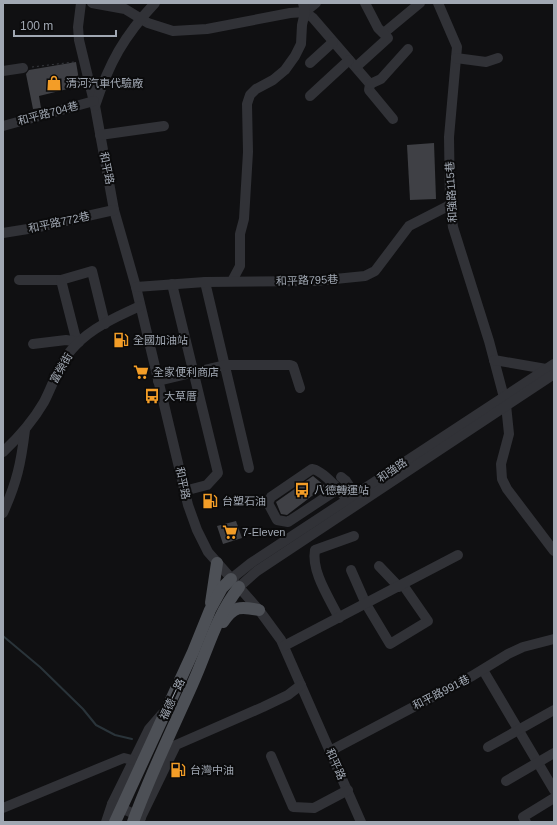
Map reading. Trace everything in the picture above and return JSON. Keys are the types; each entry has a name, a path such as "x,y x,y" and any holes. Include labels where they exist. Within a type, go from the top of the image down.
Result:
{"main road":[{"path":"210,610 217,563"},
{"name":"福德一路","path":"115,822 117,806 169,704 193,652 210,610 222,588 235,583"},
{"name":"福德一路","path":"137,819 200,668 215,624 229,600 235,583"},
{"path":"200,668 221,625 233,610 244,607 259,610"}],"street":[{"name":"和平路","path":"81,3 78,27 83,61 94,104 114,210 136,287 188,505 197,530 217,563 259,610 284,646 361,822"},
{"path":"92,3 125,9 140,19 173,32 207,29 290,14 316,3"},
{"path":"94,104 113,59 140,19 155,3"},
{"path":"310,96 352,63 388,38 385,32 378,28 365,3"},
{"path":"385,32 420,3"},
{"name":"和強路115巷","path":"438,3 457,47 449,137 450,205 453,228 494,360 504,401 509,434 501,464 502,479 507,489 554,551"},
{"path":"304,8 370,84"},
{"path":"232,281 240,266 240,234 244,219 248,152 248,104 250,95 284,70 296,56 301,44 304,8"},
{"path":"310,63 333,42"},
{"path":"370,84 381,79 408,49"},
{"path":"456,58 486,62 498,58"},
{"path":"3,71 23,68"},
{"path":"370,84 369,90 393,119"},
{"name":"和平路704巷","path":"3,126 94,104"},
{"path":"100,135 164,126"},
{"name":"和平路795巷","path":"136,287 232,281 315,281 365,276 375,271 409,226 450,205"},
{"name":"和平路772巷","path":"3,233 114,210"},
{"path":"19,280 61,280 92,271 105,324"},
{"path":"61,280 75,335 79,342"},
{"path":"205,282 250,468"},
{"path":"172,284 218,473 207,485 184,491"},
{"name":"富榮街","path":"3,452 25,430 44,401 63,361 79,342 105,324 140,306"},
{"path":"33,344 66,340 79,342"},
{"path":"494,360 551,369"},
{"path":"158,381 225,365 290,365 293,366 296,371 300,388"},
{"name":"和強路","path":"235,583 257,571 354,501 551,369"},
{"path":"3,513 13,491 21,466 25,430"},
{"path":"336,481 288,522 277,520 269,507 268,503 271,497 309,471 318,470 336,481 346,481 354,501"},
{"path":"339,618 318,573 314,555 315,550 354,536"},
{"path":"284,646 458,555"},
{"path":"351,570 366,604 390,644 428,621 401,586 379,566"},
{"name":"和平路991巷","path":"330,750 483,670 508,654 523,647 554,639"},
{"path":"483,670 554,790"},
{"path":"117,806 137,819 176,745 263,707 288,695 302,685"},
{"path":"106,822 117,806 132,760 149,729 169,704"},
{"path":"488,747 554,710"},
{"path":"506,781 554,754"},
{"path":"271,756 293,807 314,808 348,790"},
{"path":"3,808 124,758 132,760"},
{"path":"526,822 524,817 554,798"}],"path":[{"path":"23,68 83,61"}],"building":[{"name":"清河汽車代驗廠","path":"76,62 80,86 39,96 41,108 33,109 26,74 29,70"},
{"path":"434,143 436,199 410,200 407,145"},
{"path":"313,476 325,486 287,515 281,514 276,502"},
{"name":"7-Eleven","path":"236,521 242,538 223,544 217,526"}],"waterway":[{"path":"3,636 40,667 83,709 96,725 115,735 132,739"}],"place":[{"name":"清河汽車代驗廠","path":"54,83"},
{"name":"全國加油站","path":"121,340"},
{"name":"全家便利商店","path":"141,372"},
{"name":"大草厝","path":"152,396"},
{"name":"八德轉運站","path":"302,490"},
{"name":"台塑石油","path":"210,501"},
{"name":"7-Eleven","path":"230,532"},
{"name":"台灣中油","path":"178,770"}]}
